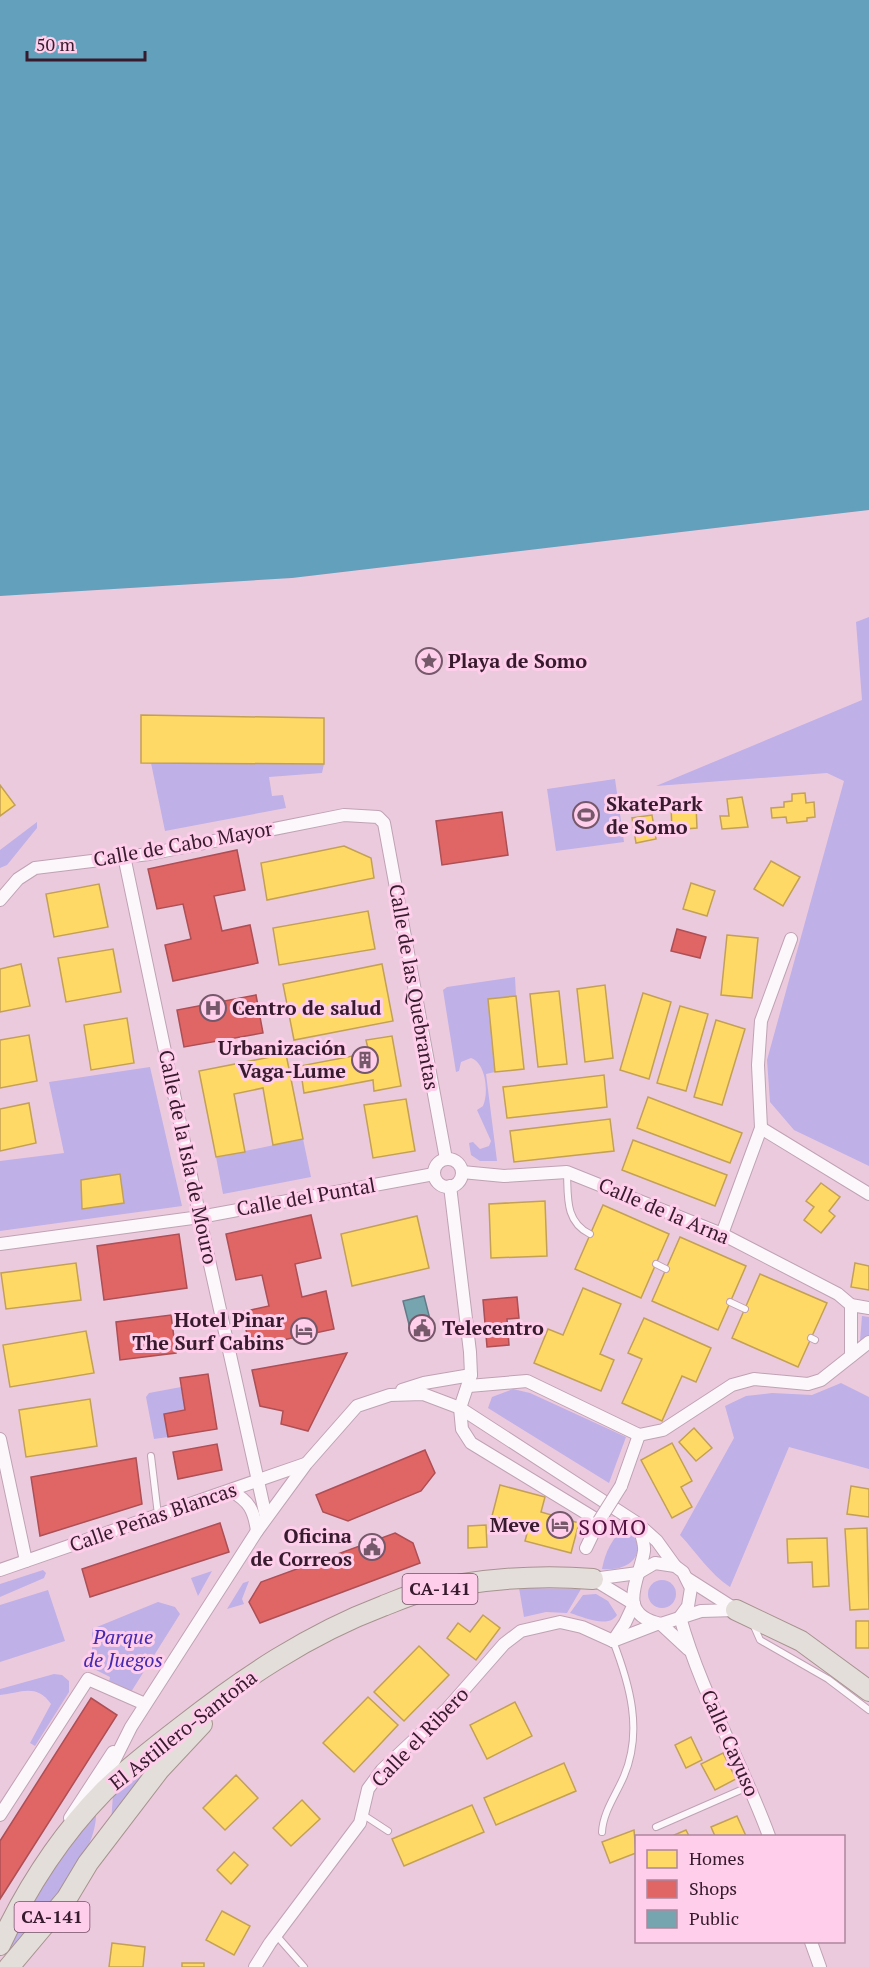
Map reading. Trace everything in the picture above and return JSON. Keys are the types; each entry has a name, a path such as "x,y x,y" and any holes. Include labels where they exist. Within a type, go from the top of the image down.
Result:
{"main road":[{"name":"El Astillero-Santoña","path":"0,1945 6,1918 59,1845 104,1791 200,1712 248,1676 297,1646 357,1616 420,1593 498,1578 547,1575 593,1579"},
{"path":"742,1612 801,1641 869,1691"},
{"name":"El Astillero-Santoña","path":"9,1967 67,1898 88,1863 184,1741 249,1683 297,1646"},
{"name":"CA-141","path":"88,1863 103,1827 104,1791"}],"street":[{"name":"Calle de Cabo Mayor","path":"0,900 18,879 35,868 149,854 344,814 378,817"},
{"name":"Calle de las Quebrantas","path":"378,817 384,823 446,1159"},
{"name":"Calle de la Isla de Mouro","path":"124,856 266,1517"},
{"path":"722,1234 761,1128 758,1065 761,1021 791,939"},
{"path":"761,1128 869,1194"},
{"path":"446,1159 459,1164 462,1172 457,1183 450,1186 437,1182 434,1174 435,1166 446,1159"},
{"name":"Calle de la Arna","path":"462,1172 504,1176 567,1172 722,1234 838,1294 851,1305 869,1308"},
{"name":"Calle del Puntal","path":"0,1244 200,1217 434,1174"},
{"path":"450,1186 470,1380 460,1408 462,1429 471,1443 599,1521"},
{"path":"850,1356 851,1305"},
{"path":"59,1845 71,1816 257,1530 306,1464 357,1406 423,1383 470,1380 527,1381 639,1435 663,1430 732,1385 754,1379 808,1384 821,1380 869,1342"},
{"path":"390,1395 423,1394 460,1408 637,1522 657,1540 675,1566 688,1579 742,1612"},
{"path":"586,1548 599,1521 621,1486 639,1435"},
{"path":"0,1439 26,1561"},
{"path":"253,1458 265,1466 282,1472"},
{"name":"Calle Peñas Blancas","path":"0,1570 306,1464"},
{"path":"231,1491 247,1500 254,1512 257,1530"},
{"path":"613,1641 626,1623 634,1604 633,1584 639,1574 645,1548 637,1522"},
{"path":"593,1579 639,1574 656,1563 675,1566"},
{"path":"593,1579 634,1604 646,1618 659,1624 689,1650"},
{"path":"688,1579 691,1599 680,1617 689,1650"},
{"path":"613,1641 701,1611 742,1612"},
{"name":"Calle el Ribero","path":"255,1967 276,1934 360,1823 368,1789 382,1770 447,1709 504,1644 521,1631 560,1622 582,1627 613,1641"},
{"name":"Calle Cayuso","path":"689,1650 751,1786 769,1835"},
{"path":"0,1815 88,1679 145,1704"},
{"path":"104,1791 112,1765 131,1727"},
{"path":"812,1943 820,1967"}],"lane":[{"path":"567,1172 569,1210 573,1220 590,1234"},
{"path":"656,1264 666,1269"},
{"path":"730,1302 745,1309"},
{"path":"151,1456 159,1516"},
{"path":"742,1612 760,1640 828,1679 869,1710"},
{"path":"602,1832 603,1820 625,1773 631,1753 633,1709 629,1682 613,1641"},
{"path":"656,1827 751,1786"},
{"path":"361,1814 388,1832"},
{"path":"276,1934 304,1967"}],"green space":[{"path":"869,617 869,1166 794,1130 770,1102 767,1060 844,781 827,773 656,786 862,700 856,622"},
{"path":"151,763 324,764 322,773 269,777 272,796 283,795 286,808 165,831"},
{"name":"SkatePark de Somo","path":"615,779 624,842 556,851 547,789"},
{"path":"37,822 37,828 7,865 0,868 0,850"},
{"path":"515,977 516,996 488,999 495,1072 486,1074 497,1161 480,1161 471,1155 469,1143 473,1142 480,1149 489,1146 491,1141 477,1110 483,1106 485,1100 485,1079 480,1066 471,1058 461,1062 459,1071 456,1072 443,990 447,987"},
{"path":"150,1067 182,1206 0,1231 0,1161 64,1153 49,1082"},
{"path":"303,1139 311,1177 223,1194 216,1157"},
{"path":"862,1316 869,1317 869,1335 860,1341"},
{"path":"841,1383 869,1397 869,1469 789,1447 730,1587 710,1570 680,1535 734,1438 725,1406 746,1396 772,1393 812,1395"},
{"path":"181,1387 185,1410 164,1414 168,1437 154,1439 146,1397 149,1393"},
{"path":"513,1389 530,1393 626,1437 609,1483 488,1408 492,1397"},
{"path":"626,1527 637,1544 635,1558 622,1567 602,1569 610,1546"},
{"path":"43,1570 46,1573 44,1578 0,1597 0,1584"},
{"path":"212,1571 198,1596 191,1578"},
{"path":"662,1580 672,1584 676,1594 672,1604 662,1608 652,1604 648,1594 652,1584"},
{"path":"249,1581 242,1599 244,1604 227,1609 243,1583"},
{"path":"519,1588 581,1589 567,1613 546,1612 524,1617"},
{"path":"48,1590 65,1641 0,1662 0,1605"},
{"path":"596,1594 608,1601 617,1615 613,1619 602,1622 570,1613 583,1595"},
{"name":"Parque de Juegos","path":"158,1602 175,1607 180,1614 131,1692 121,1691 109,1682 110,1677 92,1668 92,1629"},
{"path":"54,1674 62,1675 69,1681 69,1692 35,1746 30,1743 51,1704 45,1697 33,1691 0,1695 0,1689"},
{"path":"188,1730 111,1823 113,1795"},
{"path":"96,1814 86,1852 74,1873 44,1915 1,1967 44,1879"}],"water":[{"path":"0,0 869,0 869,510 292,578 0,596"}],"building: Homes":[{"path":"141,715 324,718 324,764 141,763"},
{"path":"0,785 15,805 0,816"},
{"path":"805,793 806,803 814,802 815,817 807,818 807,821 787,823 786,817 772,818 771,808 784,807 784,802 792,801 792,794"},
{"path":"742,797 748,827 722,829 720,816 729,816 727,799"},
{"path":"696,805 697,828 672,830 671,806"},
{"path":"652,815 656,839 636,843 632,818"},
{"path":"344,846 371,858 374,878 267,900 261,863"},
{"path":"771,861 800,877 783,906 754,889"},
{"path":"691,883 715,891 707,916 683,909"},
{"path":"99,884 108,927 54,937 46,894"},
{"path":"368,911 375,949 279,965 273,928"},
{"path":"727,935 758,938 752,998 721,995"},
{"path":"113,949 121,992 66,1002 58,958"},
{"path":"21,964 30,1006 0,1012 0,969"},
{"path":"382,964 393,1021 294,1040 283,984"},
{"path":"605,985 613,1058 585,1062 577,989"},
{"path":"559,991 567,1064 538,1067 530,994"},
{"path":"643,993 671,1002 649,1079 620,1070"},
{"path":"516,996 524,1069 495,1072 488,999"},
{"path":"680,1006 708,1014 686,1091 657,1083"},
{"path":"127,1018 134,1063 91,1070 84,1025"},
{"path":"716,1020 745,1029 722,1105 694,1097"},
{"path":"29,1035 37,1081 0,1088 0,1040"},
{"name":"Urbanización Vaga-Lume","path":"392,1036 401,1086 374,1091 373,1080 304,1093 300,1066 369,1053 366,1040"},
{"path":"286,1054 303,1139 273,1145 263,1088 234,1094 245,1152 216,1157 199,1071"},
{"path":"604,1075 607,1107 507,1118 503,1087"},
{"path":"648,1097 742,1133 730,1163 637,1128"},
{"path":"406,1099 415,1151 373,1158 364,1105"},
{"path":"29,1103 36,1143 0,1151 0,1109"},
{"path":"610,1119 614,1151 514,1162 510,1131"},
{"path":"633,1140 727,1175 715,1206 622,1170"},
{"path":"120,1174 124,1203 82,1209 81,1180"},
{"path":"821,1183 840,1197 829,1211 835,1216 821,1233 804,1220 814,1207 806,1201"},
{"path":"545,1201 547,1256 491,1258 489,1204"},
{"path":"603,1205 669,1234 641,1298 575,1269"},
{"path":"417,1216 429,1268 352,1286 341,1234"},
{"path":"680,1237 746,1266 718,1330 652,1301"},
{"path":"76,1263 81,1300 6,1309 1,1273"},
{"path":"855,1263 869,1266 869,1290 851,1287"},
{"path":"760,1274 827,1303 798,1367 732,1338"},
{"path":"583,1288 621,1304 600,1354 614,1360 601,1391 534,1363 548,1329 563,1335"},
{"path":"644,1318 711,1348 696,1382 682,1376 662,1421 622,1403 642,1359 628,1353"},
{"path":"86,1331 94,1373 10,1387 3,1345"},
{"path":"90,1399 97,1446 26,1457 19,1410"},
{"path":"694,1428 712,1448 696,1461 679,1442"},
{"path":"672,1443 692,1481 681,1487 692,1507 672,1518 641,1460"},
{"path":"500,1485 545,1497 541,1512 579,1523 571,1553 525,1541 529,1526 492,1516"},
{"path":"851,1486 869,1489 869,1517 847,1514"},
{"path":"486,1525 487,1547 468,1548 468,1526"},
{"path":"867,1528 869,1609 850,1610 845,1529"},
{"path":"827,1538 829,1586 813,1587 812,1562 788,1563 787,1539"},
{"path":"483,1615 500,1628 476,1660 447,1638 458,1623 470,1632"},
{"path":"856,1621 869,1621 869,1648 856,1648"},
{"path":"419,1646 449,1675 404,1721 374,1692"},
{"path":"368,1697 398,1725 354,1772 323,1743"},
{"path":"515,1702 532,1736 487,1759 470,1725"},
{"path":"691,1737 702,1760 686,1768 675,1745"},
{"path":"723,1753 736,1779 715,1790 701,1764"},
{"path":"564,1763 576,1791 496,1825 484,1798"},
{"path":"236,1775 258,1798 225,1830 203,1808"},
{"path":"302,1800 320,1819 291,1846 273,1828"},
{"path":"472,1805 484,1832 404,1866 392,1839"},
{"path":"737,1816 746,1835 715,1835 711,1827"},
{"path":"634,1830 635,1853 610,1863 602,1842"},
{"path":"686,1830 688,1835 674,1835"},
{"path":"234,1852 248,1865 231,1884 217,1870"},
{"path":"222,1911 250,1926 234,1955 206,1940"},
{"path":"112,1943 145,1947 143,1967 109,1967"},
{"path":"182,1963 204,1963 204,1967 182,1967"}],"building: Shops":[{"path":"502,812 508,855 442,865 436,821"},
{"path":"237,850 245,890 214,896 222,931 250,925 258,963 173,981 165,945 191,939 183,904 157,909 148,869"},
{"path":"677,929 706,937 700,958 671,951"},
{"path":"256,995 263,1033 184,1047 177,1010"},
{"path":"311,1215 321,1258 295,1264 302,1297 326,1291 334,1329 250,1347 242,1312 269,1306 262,1275 236,1280 226,1234"},
{"path":"179,1234 187,1288 104,1300 97,1246"},
{"path":"517,1297 519,1318 507,1319 509,1345 487,1347 483,1300"},
{"path":"171,1315 176,1353 120,1360 116,1322"},
{"path":"347,1353 308,1431 281,1424 283,1411 260,1406 252,1370"},
{"path":"208,1374 217,1429 168,1437 164,1414 185,1410 180,1378"},
{"path":"217,1444 222,1470 178,1479 173,1452"},
{"path":"425,1450 435,1473 421,1491 348,1521 323,1512 316,1495"},
{"path":"136,1458 142,1504 40,1536 31,1477"},
{"path":"220,1523 229,1552 90,1597 82,1569"},
{"path":"395,1533 413,1543 420,1563 260,1623 249,1602 261,1582"},
{"path":"91,1698 117,1715 0,1899 0,1841"}],"building: Public":[{"path":"424,1296 433,1331 412,1336 403,1301"}],"place":[{"name":"Playa de Somo","path":"429,661"},
{"name":"SkatePark de Somo","path":"586,815"},
{"name":"Centro de salud","path":"213,1008"},
{"name":"Urbanización Vaga-Lume","path":"365,1060"},
{"name":"Telecentro","path":"422,1328"},
{"name":"Hotel Pinar The Surf Cabins","path":"304,1331"},
{"name":"Meve","path":"560,1525"},
{"name":"Oficina de Correos","path":"372,1547"}],"district":[{"name":"SOMO","path":"613,1527"}]}
